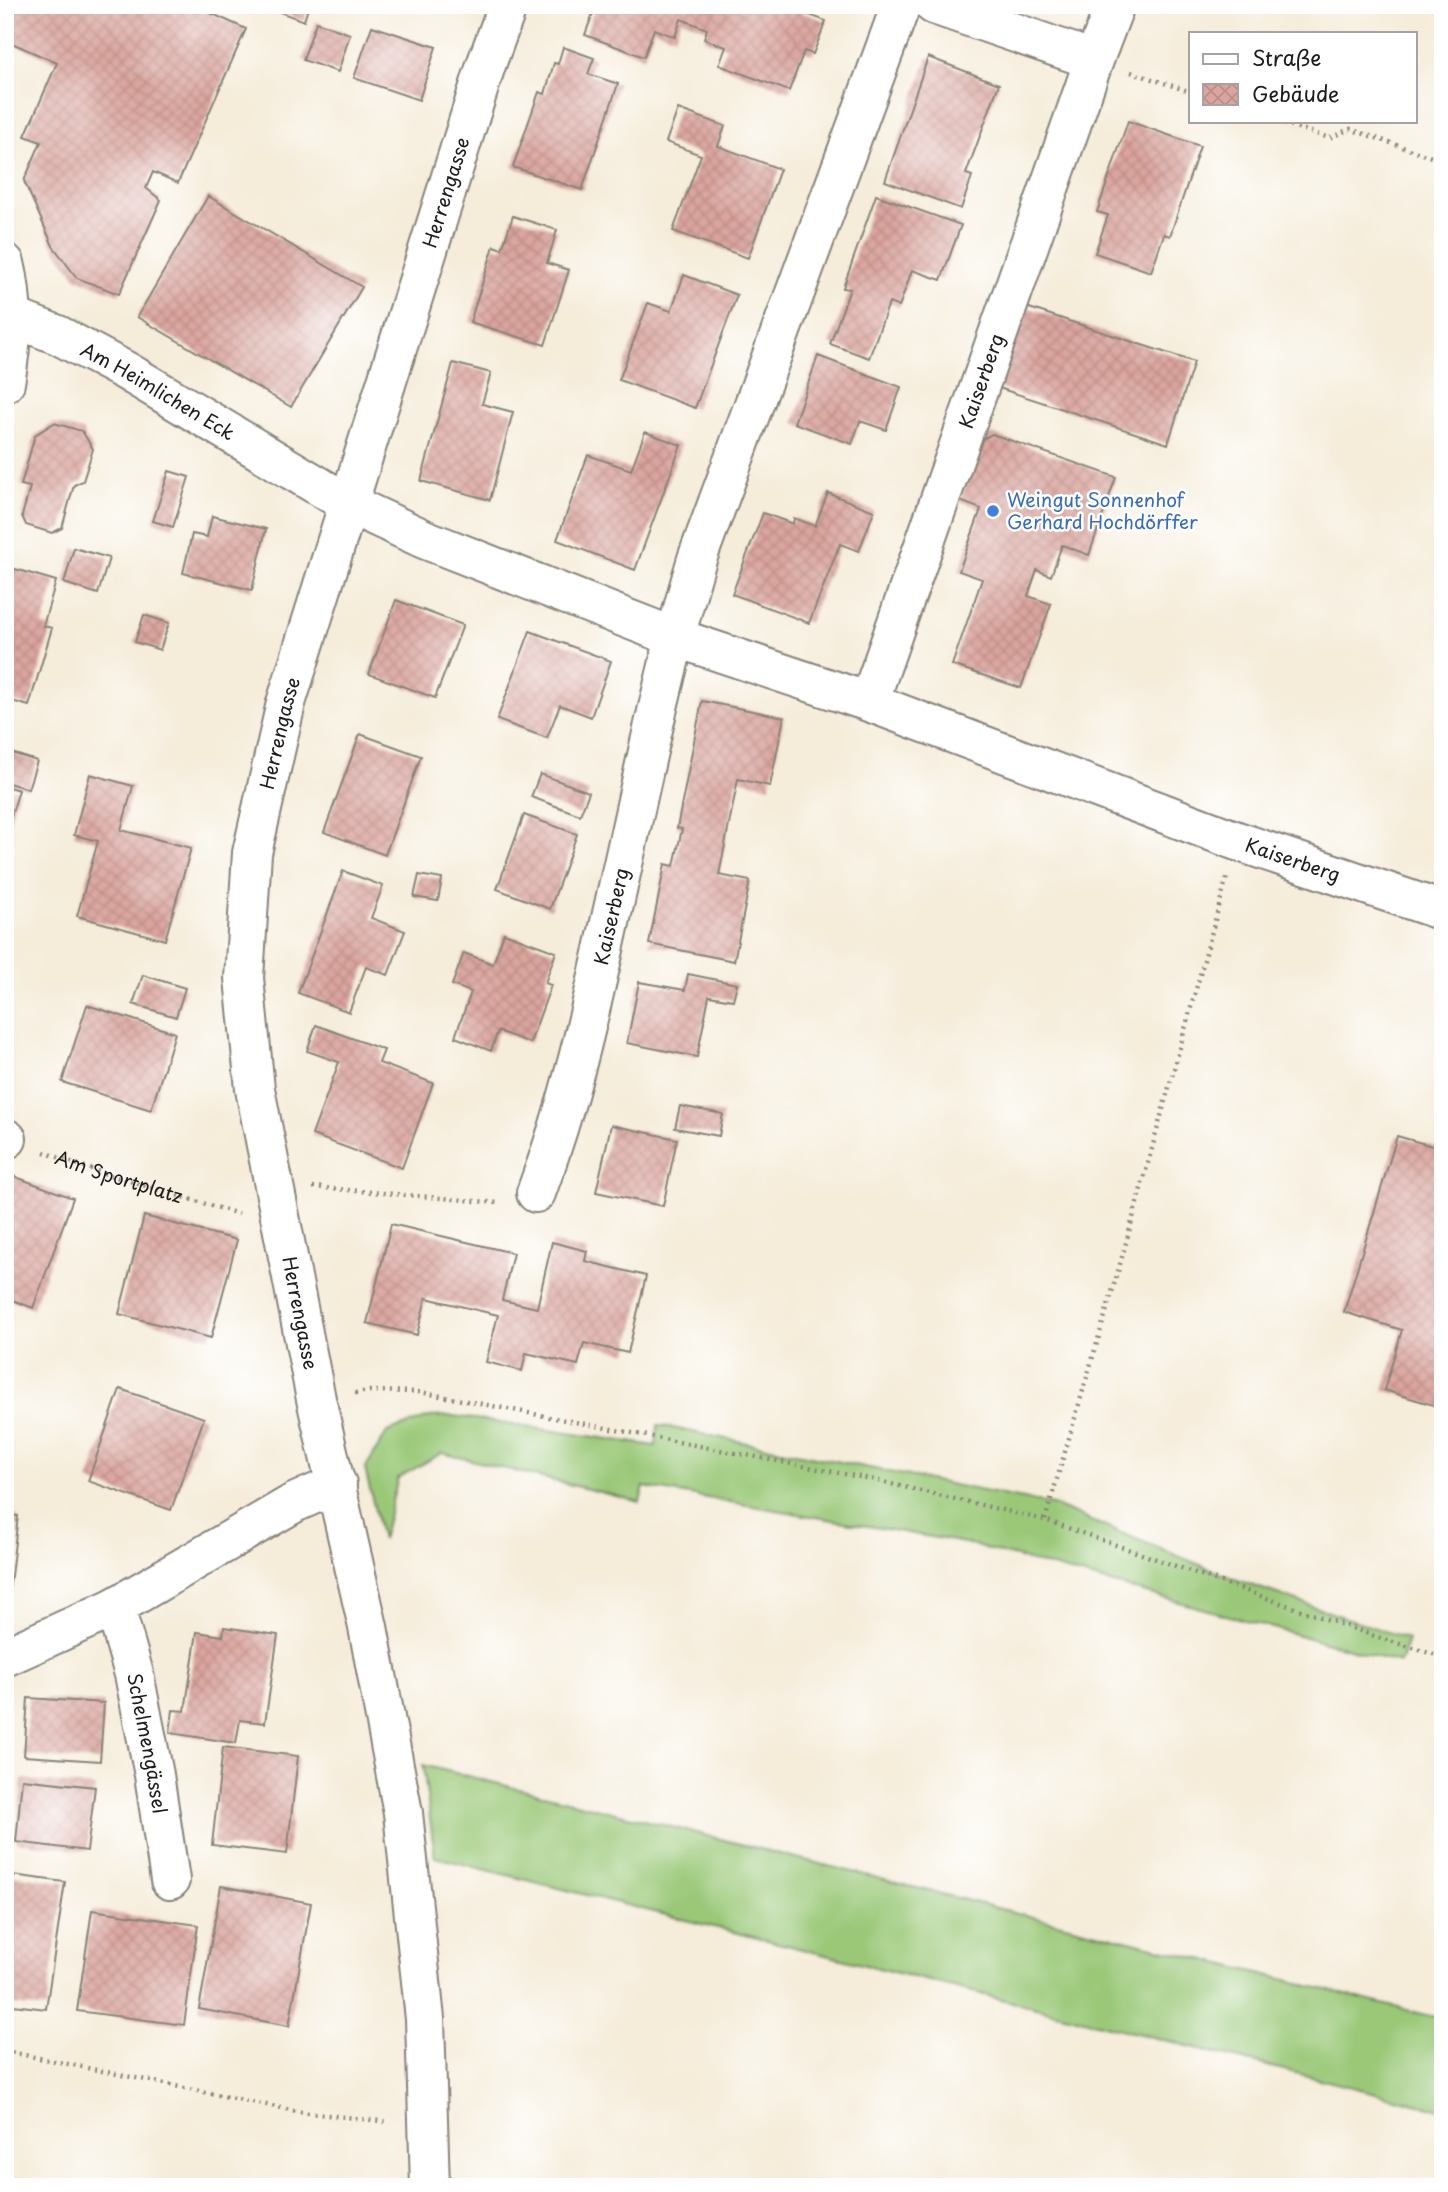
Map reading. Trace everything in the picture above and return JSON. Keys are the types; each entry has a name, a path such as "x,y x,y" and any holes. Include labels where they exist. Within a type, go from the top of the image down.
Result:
{"street":[{"name":"Herrengasse","path":"430,2187 425,2019 403,1813 391,1739 337,1483 316,1399 255,1088 244,978 252,853 286,704 486,65 508,5"},
{"name":"Kaiserberg","path":"536,1193 557,1136 580,1059 674,637 707,534 901,5"},
{"path":"934,5 1094,60"},
{"name":"Kaiserberg","path":"869,702 1115,5"},
{"path":"5,263 10,281 12,317 5,383"},
{"name":"Am Heimlichen Eck","path":"12,317 58,335 126,371 347,503"},
{"name":"Kaiserberg","path":"347,503 424,539 674,637 869,702 1237,841 1443,911"},
{"path":"5,1657 115,1607 294,1503 337,1483"},
{"name":"Schelmengässel","path":"115,1607 134,1674 154,1775 170,1880"}],"path":[{"path":"1094,60 1189,91"},
{"path":"1280,122 1329,138 1350,129 1443,161"},
{"path":"1045,1520 1119,1268 1237,841"},
{"name":"Am Sportplatz","path":"6,1139 96,1171 234,1212"},
{"path":"274,1184 502,1203 536,1193"},
{"path":"316,1399 370,1391 420,1392 870,1479 1045,1520 1383,1639 1443,1657"},
{"path":"5,2050 301,2112 378,2122 429,2123"}],"green space":[{"path":"454,1416 656,1446 658,1425 1052,1505 1245,1583 1408,1639 1400,1663 965,1543 644,1487 640,1502 442,1453 398,1478 382,1540 365,1469 387,1432 429,1417"},
{"path":"423,1765 1443,2019 1443,2110 435,1857"}],"building":[{"path":"5,5 193,5 246,29 178,183 153,172 146,188 161,200 119,294 77,278 53,246 24,181 41,142 25,136 57,63 5,40"},
{"path":"276,5 309,5 304,21 274,10"},
{"path":"596,5 782,5 826,21 813,54 804,51 789,91 719,65 726,47 704,39 707,29 681,19 675,37 654,29 644,57 585,35"},
{"path":"316,22 350,34 338,72 303,60"},
{"path":"372,26 436,47 419,100 354,78"},
{"path":"563,47 594,58 588,74 618,84 582,190 513,167 539,92 545,94 554,63 558,64"},
{"path":"928,57 999,84 966,174 972,176 961,209 885,181"},
{"path":"678,109 725,126 718,146 780,169 748,258 673,231 701,155 666,142"},
{"path":"1128,121 1200,146 1170,236 1164,234 1151,272 1095,253 1108,215 1097,212"},
{"path":"876,195 961,225 941,280 912,270 899,307 889,303 869,358 830,344 850,289 843,288"},
{"path":"208,196 362,287 291,407 137,317"},
{"path":"513,216 557,230 547,263 569,270 545,345 470,322 494,246 502,249"},
{"path":"684,275 737,295 695,408 619,380 648,303 671,311"},
{"path":"1023,306 1194,362 1168,444 996,387"},
{"path":"818,356 901,387 886,430 860,421 852,444 794,423"},
{"path":"453,363 491,373 482,404 513,412 490,500 421,481"},
{"path":"54,423 82,431 93,449 83,481 74,485 62,528 52,533 26,525 22,516 30,487 21,485 35,435"},
{"path":"645,432 681,445 635,570 557,540 588,455 631,470"},
{"path":"992,434 1116,477 1089,555 1062,545 1051,576 1037,570 1028,596 1051,604 1021,688 952,665 982,579 959,571 981,509 960,501 982,439"},
{"path":"169,471 189,477 173,527 153,521"},
{"path":"828,493 874,511 859,551 840,544 809,623 732,594 763,513 793,524 794,518 815,526"},
{"path":"212,516 266,529 252,590 183,573 192,534 207,537"},
{"path":"74,548 109,558 98,594 64,583"},
{"path":"15,569 56,581 43,626 52,628 29,706 5,699 5,600"},
{"path":"396,600 463,625 435,698 369,674"},
{"path":"144,615 169,623 160,650 135,642"},
{"path":"530,631 611,661 591,717 560,705 547,738 497,720"},
{"path":"702,701 784,717 770,786 738,779 719,875 750,881 734,961 649,944 665,864 674,866 682,829 677,828"},
{"path":"360,734 421,756 385,855 324,832"},
{"path":"5,751 37,761 28,789 5,782"},
{"path":"90,774 133,786 121,830 191,848 165,940 77,916 98,841 74,835"},
{"path":"540,774 589,792 580,815 531,797"},
{"path":"5,786 19,790 6,833 5,833"},
{"path":"524,815 577,834 550,909 497,889"},
{"path":"343,871 383,886 371,918 405,931 388,975 366,967 349,1012 298,993"},
{"path":"419,875 442,879 438,901 414,897"},
{"path":"504,933 556,952 545,983 551,985 530,1043 498,1031 491,1051 455,1037 471,992 452,985 464,953 493,964"},
{"path":"688,974 737,984 733,1000 709,996 697,1057 627,1043 639,982 685,990"},
{"path":"143,975 185,988 176,1017 133,1004"},
{"path":"87,1005 175,1033 151,1110 62,1082"},
{"path":"316,1025 384,1050 379,1063 433,1083 402,1168 312,1135 339,1062 307,1051"},
{"path":"680,1106 723,1114 719,1136 675,1128"},
{"path":"611,1125 677,1139 663,1206 596,1192"},
{"path":"1397,1136 1443,1149 1443,1408 1384,1390 1402,1330 1344,1312"},
{"path":"5,1173 73,1198 33,1308 5,1297"},
{"path":"144,1216 237,1240 211,1338 119,1314"},
{"path":"391,1224 513,1253 502,1300 537,1308 552,1242 587,1251 585,1261 646,1276 628,1353 584,1343 578,1365 526,1353 522,1371 486,1362 498,1315 426,1298 417,1335 367,1323"},
{"path":"120,1389 204,1418 171,1510 88,1481"},
{"path":"5,1515 18,1516 7,1610 5,1610"},
{"path":"224,1627 278,1635 265,1723 240,1720 236,1743 170,1733 173,1710 185,1711 197,1632 223,1636"},
{"path":"28,1698 104,1703 100,1761 24,1756"},
{"path":"223,1747 298,1756 287,1854 212,1845"},
{"path":"22,1779 95,1787 87,1851 16,1842"},
{"path":"5,1874 65,1882 46,2009 5,2004"},
{"path":"221,1886 311,1903 289,2026 199,2009"},
{"path":"92,1910 198,1925 184,2025 77,2011"}],"place":[{"name":"Weingut Sonnenhof Gerhard Hochdörffer","path":"993,511"}]}
